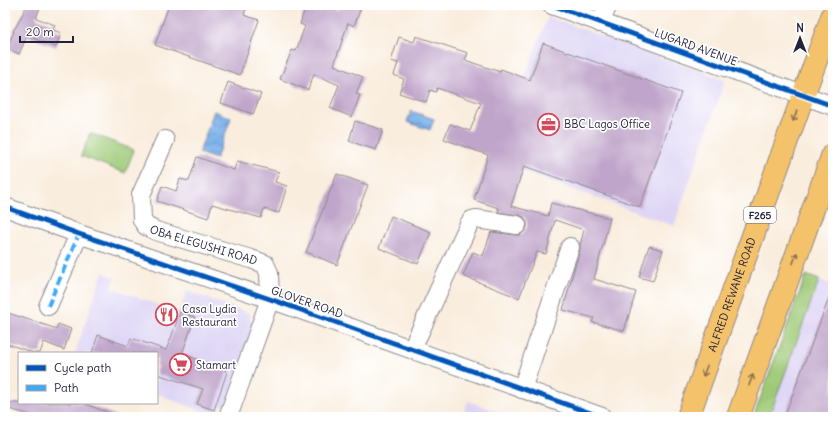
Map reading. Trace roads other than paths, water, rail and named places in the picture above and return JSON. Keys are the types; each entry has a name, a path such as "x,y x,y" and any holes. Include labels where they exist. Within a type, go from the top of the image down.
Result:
{"main road":[{"name":"ALFRED REWANE ROAD","path":"688,417 833,14"},
{"path":"738,417 833,154"}],"street":[{"path":"600,22 608,5"},
{"name":"LUGARD AVENUE","path":"560,6 600,22 833,106"},
{"name":"OBA ELEGUSHI ROAD","path":"165,140 141,195 142,220 146,226 156,231 265,264 269,272 270,299 228,417"},
{"name":"GLOVER ROAD","path":"5,206 79,234 270,299 602,417"},
{"path":"412,349 472,220 476,219 517,225"},
{"path":"48,306 79,234"},
{"path":"522,389 570,247"}],"water":[{"path":"214,111 231,118 216,159 199,153"},
{"path":"411,111 434,119 430,130 407,122"}],"place":[{"name":"BBC Lagos Office","path":"549,124"},
{"name":"Casa Lydia Restaurant","path":"166,315"},
{"name":"Stamart","path":"180,365"}]}
